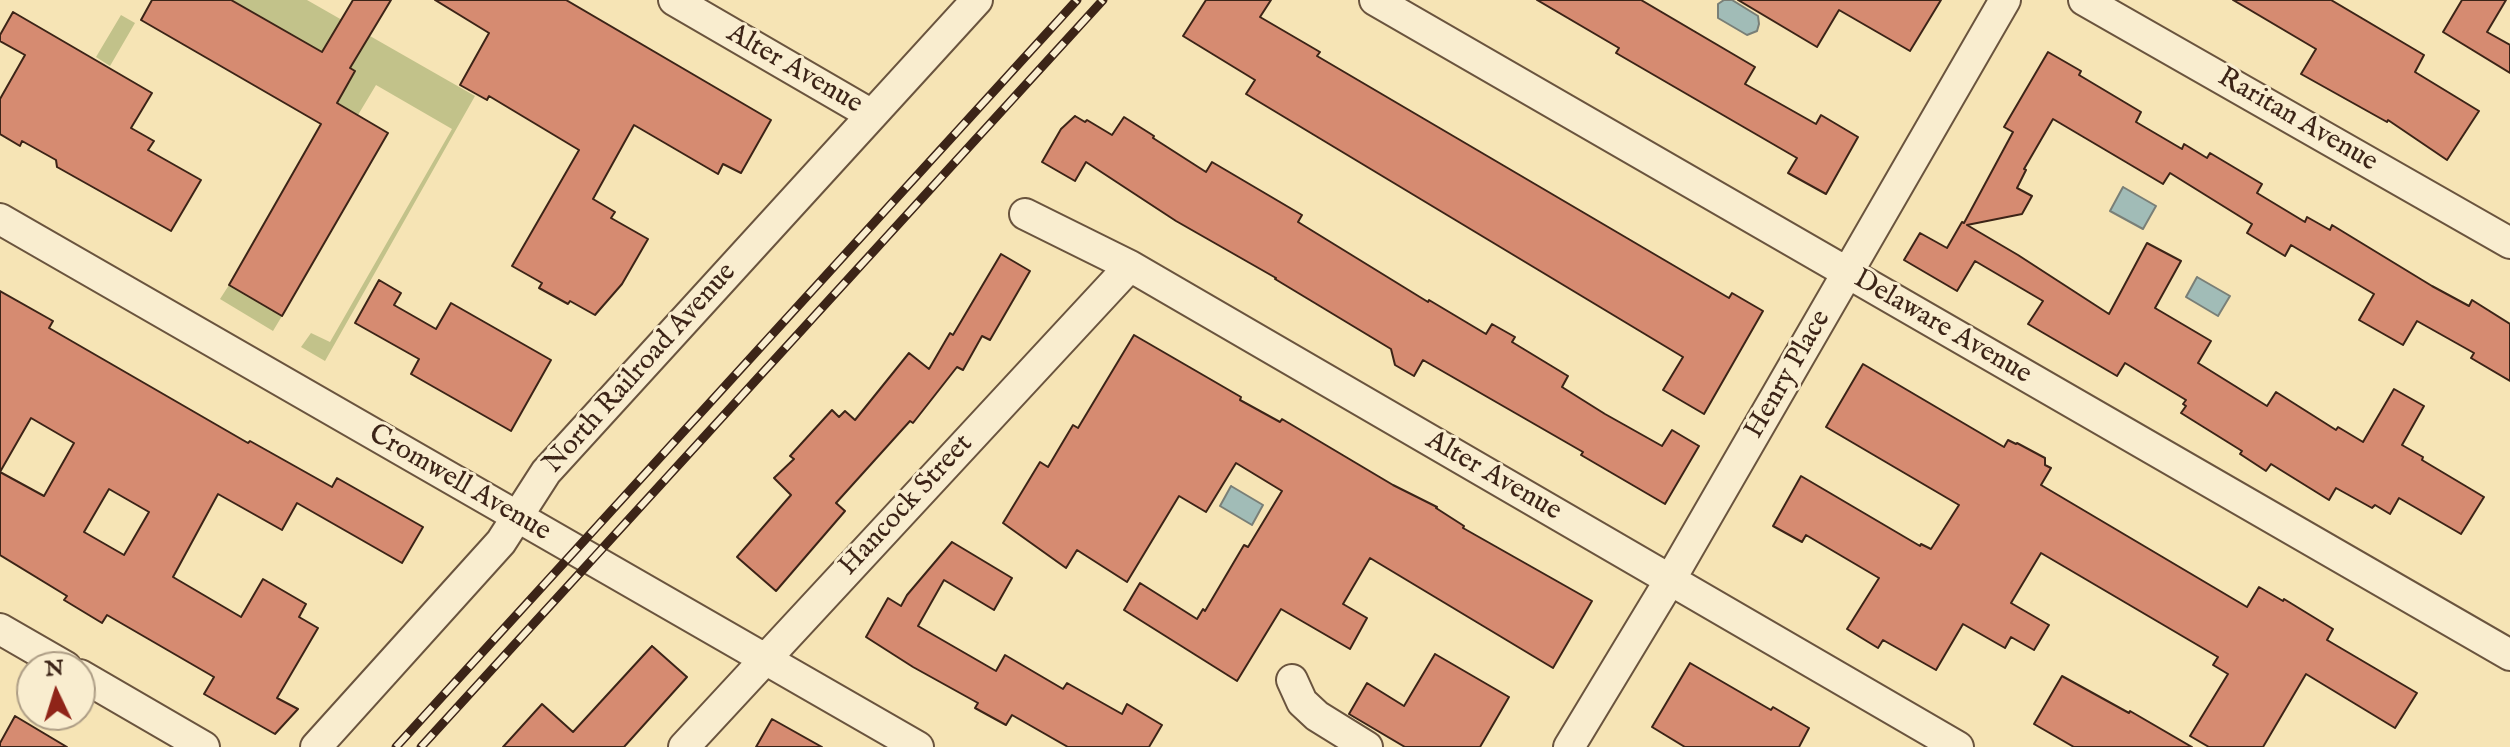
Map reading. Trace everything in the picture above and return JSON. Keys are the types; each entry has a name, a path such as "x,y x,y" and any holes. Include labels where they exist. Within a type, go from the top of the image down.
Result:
{"street":[{"name":"Alter Avenue","path":"674,0 872,115"},
{"name":"North Railroad Avenue","path":"316,747 501,542 546,472 977,0"},
{"name":"Delaware Avenue","path":"1375,0 2510,655"},
{"name":"Henry Place","path":"1569,747 1670,580 2005,0"},
{"name":"Raritan Avenue","path":"2084,0 2510,243"},
{"name":"Alter Avenue","path":"1025,214 1130,266 1958,747"},
{"name":"Cromwell Avenue","path":"0,219 918,747"},
{"name":"Hancock Street","path":"684,747 1130,266"},
{"path":"0,629 38,651"},
{"path":"1292,680 1302,702 1317,716 1367,747"},
{"path":"96,684 204,747"}],"green space":[{"path":"231,0 307,0 475,96 325,361 301,347 311,333 330,342 452,129 376,85 358,115 337,103 355,71"},
{"path":"121,15 135,23 110,66 96,57"},
{"path":"229,285 282,316 273,331 220,299"}],"water":[{"path":"1732,0 1758,16 1757,31 1747,35 1718,18 1718,4"},
{"path":"2123,187 2156,206 2143,229 2110,211"},
{"path":"2197,277 2230,296 2218,316 2186,297"},
{"path":"1231,486 1263,505 1252,525 1220,506"}],"building":[{"path":"152,0 231,0 322,52 353,0 391,0 350,68 355,71 337,103 388,133 282,316 229,285 321,124 141,20"},
{"path":"435,0 566,0 771,120 741,173 723,164 718,174 634,125 593,199 615,212 611,218 648,239 622,284 595,315 539,288 542,283 512,266 579,150 489,96 487,100 460,85 489,33"},
{"path":"1206,0 1271,0 1260,17 1320,52 1317,56 1729,298 1732,293 1763,311 1704,414 1663,390 1683,357 1246,94 1255,80 1183,36"},
{"path":"1537,0 1641,0 1755,67 1745,84 1816,124 1821,115 1858,137 1826,194 1788,173 1797,158 1616,53 1619,48"},
{"path":"1738,0 1941,0 1910,51 1839,10 1817,47"},
{"path":"2233,0 2331,0 2424,55 2415,72 2479,111 2447,160 2388,120 2301,74 2316,49"},
{"path":"2462,0 2506,0 2487,32 2510,45 2510,73 2443,32"},
{"path":"13,12 152,93 131,128 154,141 148,150 201,180 171,231 57,167 56,160 22,141 20,146 0,134 0,99 25,55 0,41 0,35"},
{"path":"2048,52 2081,71 2079,75 2141,112 2136,122 2182,149 2184,144 2207,158 2210,153 2262,184 2257,193 2305,222 2307,217 2330,230 2332,225 2432,286 2469,306 2472,300 2510,324 2510,381 2471,358 2474,353 2417,321 2403,345 2359,320 2374,294 2291,245 2285,256 2247,233 2252,224 2170,173 2163,184 2053,119 2024,169 2017,188 2032,196 2022,214 1967,225 2109,314 2147,243 2181,261 2155,308 2211,341 2198,363 2267,406 2276,392 2336,430 2338,427 2363,442 2394,389 2424,406 2402,445 2484,497 2461,534 2399,498 2390,514 2375,505 2372,508 2336,488 2329,500 2271,464 2266,471 2240,454 2242,451 2181,413 2186,400 2125,363 2117,376 2028,324 2043,301 1975,261 1957,291 1904,260 1920,233 1947,248 1964,223 2013,132 2004,127"},
{"path":"1075,116 1112,135 1124,117 1206,172 1212,162 1302,215 1298,222 1428,302 1486,334 1492,324 1515,337 1512,342 1568,376 1562,387 1605,414 1662,446 1672,430 1699,446 1665,504 1581,455 1583,452 1423,360 1414,376 1395,365 1391,349 1176,221 1086,162 1075,181 1042,162 1061,129"},
{"path":"1001,254 1030,271 990,340 982,336 963,370 957,367 913,423 910,421 836,503 845,511 776,591 737,557 791,495 774,478 794,459 790,456 832,410 839,417 845,411 855,420 909,353 929,369"},
{"path":"379,280 401,293 394,305 436,329 451,303 551,360 511,431 411,374 419,359 355,323"},
{"path":"0,291 53,321 49,328 248,443 250,441 332,487 337,478 423,527 402,563 297,503 282,530 218,494 173,577 241,617 263,579 306,604 299,617 318,628 277,698 298,709 275,734 204,694 214,677 107,615 102,623 64,600 67,596 0,555","holes":["31,418 74,443 44,496 0,472","109,489 149,512 124,555 84,532"]},
{"path":"1134,335 1241,397 1240,400 1280,422 1282,419 1393,485 1437,507 1463,528 1592,601 1553,668 1370,558 1343,604 1367,618 1350,649 1281,609 1237,681 1124,610 1140,583 1197,619 1203,609 1205,611 1244,545 1248,547 1282,491 1236,463 1206,512 1179,496 1127,582 1077,550 1066,568 1003,523 1040,462 1048,467 1073,425 1078,428"},
{"path":"1863,364 2004,447 2008,440 2045,458 2045,465 2051,468 2041,485 2247,607 2259,587 2333,629 2327,640 2417,693 2395,728 2306,674 2263,747 2209,747 2190,736 2228,674 2213,665 2218,657 2041,553 2011,603 2049,625 2034,650 2011,637 2005,648 1963,624 1936,670 1883,640 1878,648 1847,629 1879,578 1806,535 1802,542 1773,526 1801,476 1920,546 1931,549 1959,505 1826,427"},
{"path":"952,542 1012,578 994,610 944,580 918,626 996,671 1005,655 1063,689 1067,683 1122,714 1127,704 1162,725 1149,747 1068,747 1012,715 1006,725 975,708 978,703 866,637 888,598 901,606"},
{"path":"652,646 687,677 624,747 503,747 542,704 573,732"},
{"path":"1435,654 1509,697 1480,747 1405,747 1349,714 1367,683 1404,706"},
{"path":"1690,663 1771,710 1773,707 1809,728 1799,747 1685,747 1652,727"},
{"path":"2062,676 2192,747 2074,747 2034,724"},
{"path":"15,716 16,731 40,731 67,747 0,747"},
{"path":"772,719 822,747 756,747"}],"railway":[{"path":"396,747 1077,0"},
{"path":"421,747 1103,0"}]}
